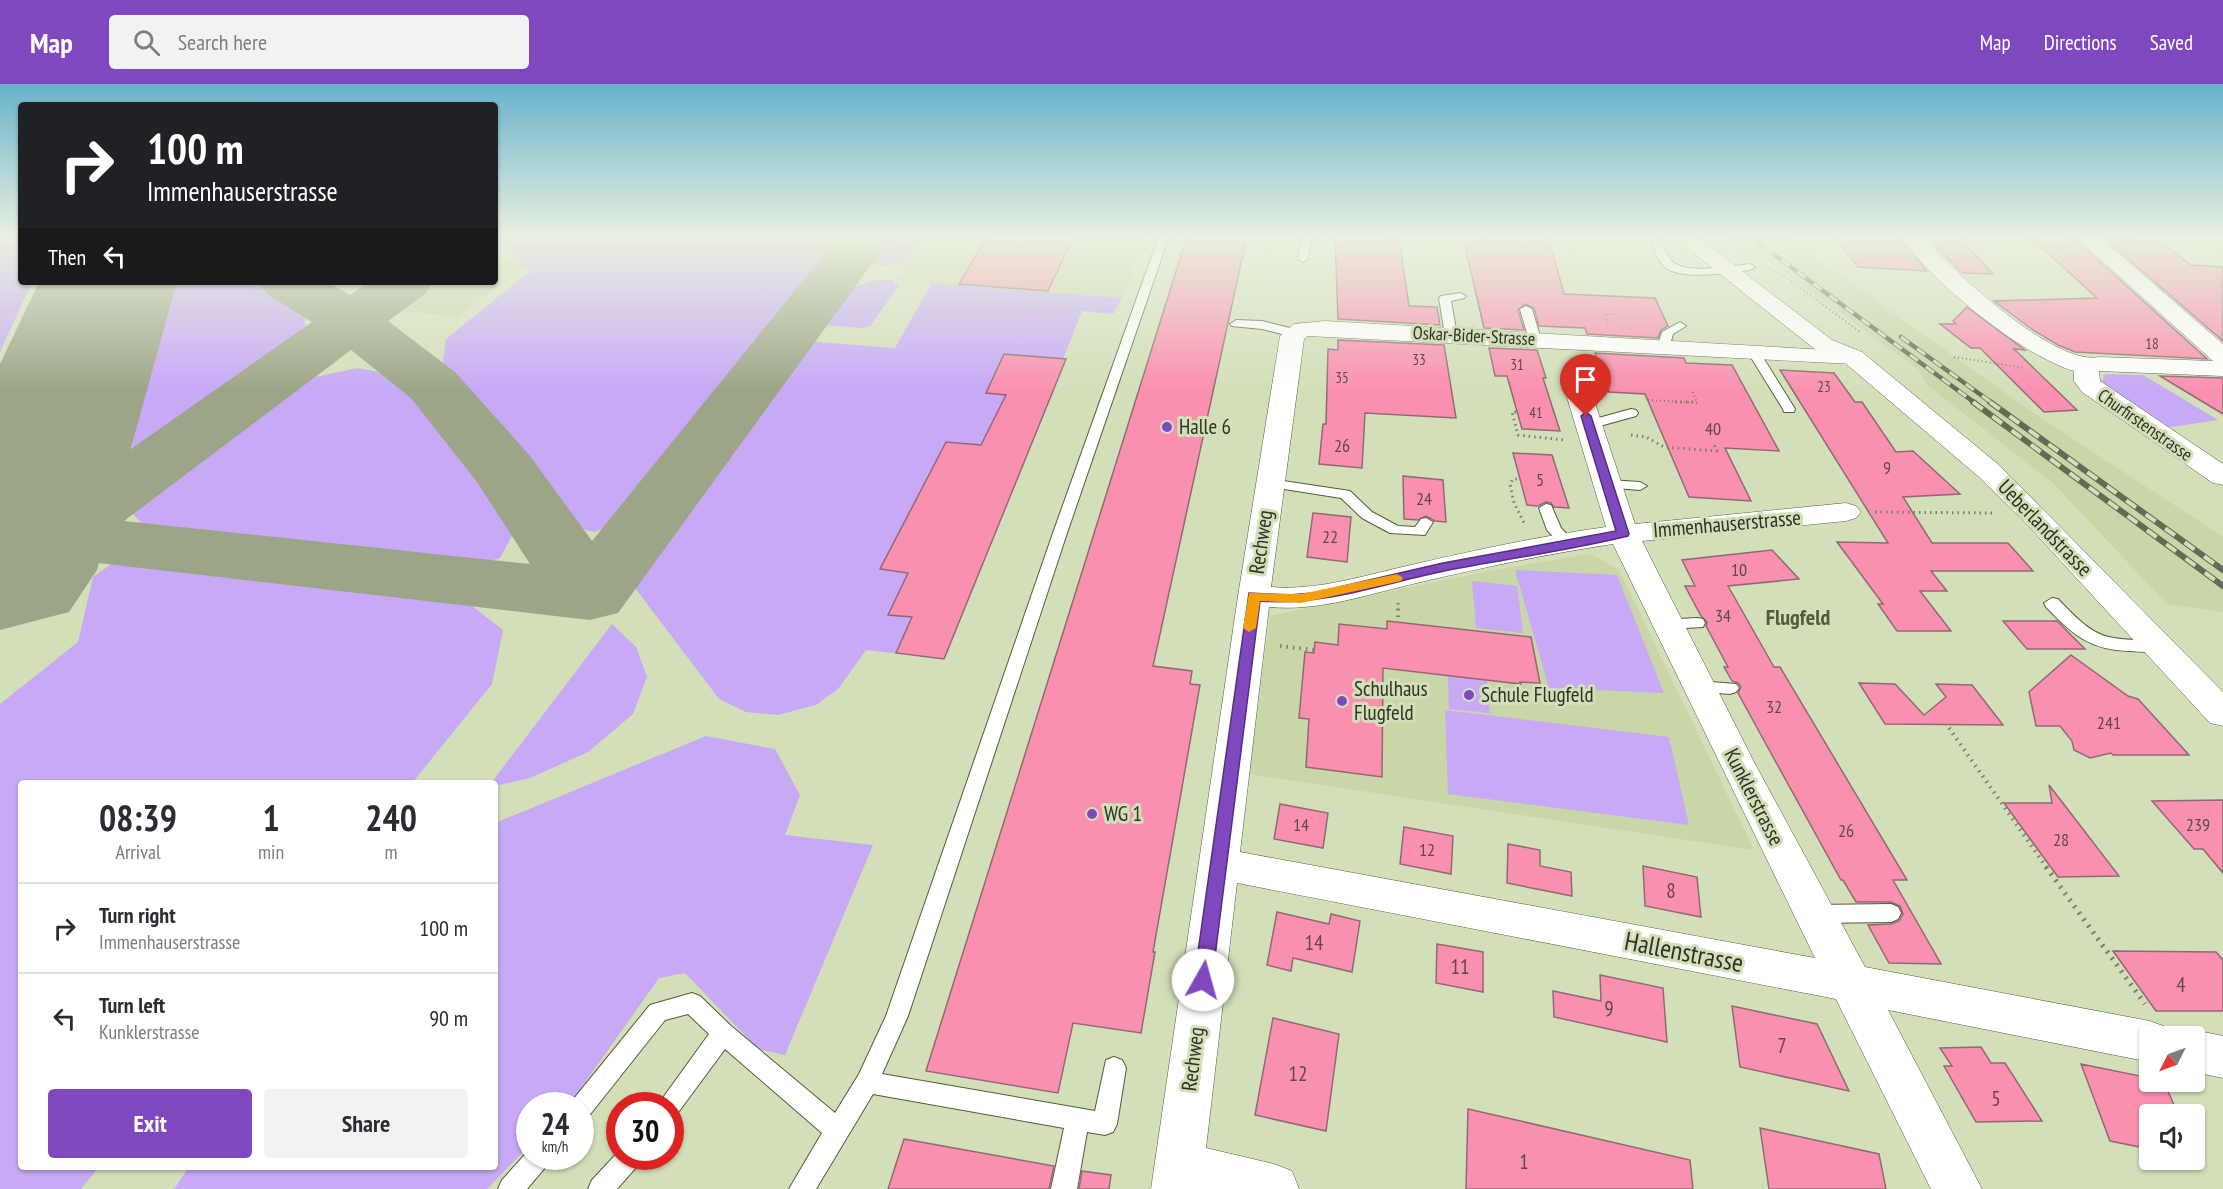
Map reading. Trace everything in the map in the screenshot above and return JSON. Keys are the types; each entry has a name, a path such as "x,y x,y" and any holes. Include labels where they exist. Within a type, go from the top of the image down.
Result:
{"street":[{"name":"Ueberlandstrasse","path":"1746,288 1824,345 1856,345"},
{"name":"Ueberlandstrasse","path":"1776,288 1843,342 1856,345 2033,514 2223,714"},
{"name":"Churfirstenstrasse","path":"1962,288 2046,352 2086,367 2087,381 2091,387 2223,477"},
{"path":"2144,288 2223,357"},
{"name":"Oskar-Bider-Strasse","path":"1753,351 1783,347 1794,341 1796,331 1791,321"},
{"name":"Oskar-Bider-Strasse","path":"1298,331 1325,328 1535,340 1674,337 1753,351 1856,345"},
{"name":"Rechweg","path":"1178,1177 1290,338 1298,331"},
{"path":"2086,367 2099,364 2223,369"},
{"name":"Kunklerstrasse","path":"1589,424 1624,485 1623,534 1682,623 1714,687 1815,914 1957,1189"},
{"name":"Immenhauserstrasse","path":"1254,596 1289,599 1320,596 1566,543 1623,534 1846,512"},
{"name":"Hallenstrasse","path":"1219,864 1850,983 2148,1025"},
{"path":"2205,1053 2223,1057"},
{"path":"1178,1177 1274,1189"}],"lane":[{"path":"802,1189 867,1082 897,1016 1060,534 1146,288"},
{"path":"1451,335 1445,298 1460,296"},
{"path":"1526,309 1535,340"},
{"path":"1236,324 1262,325 1298,331"},
{"path":"1753,351 1790,409"},
{"path":"1589,424 1631,413"},
{"path":"1270,483 1345,494 1367,515 1395,530 1420,532 1425,522"},
{"path":"1546,508 1554,530 1566,543"},
{"path":"2052,603 2081,634 2095,642 2110,645 2157,646"},
{"path":"1815,914 1891,913"},
{"path":"594,1092 658,1012 692,1003 723,1033 837,1130"},
{"path":"679,1092 723,1033"},
{"path":"867,1082 1105,1124 1114,1068"},
{"path":"1064,1189 1078,1119"},
{"path":"511,1189 527,1170"},
{"path":"601,1189 618,1170"}],"path":[{"path":"1797,288 1856,345"},
{"path":"1954,357 2034,369"},
{"path":"1641,402 1649,400 1697,404 1692,390"},
{"path":"1516,412 1512,412 1518,435 1589,424 1646,437 1664,447 1717,451 1713,442"},
{"path":"1846,512 2033,514"},
{"path":"1398,605 1398,622"},
{"path":"1274,645 1315,650"},
{"path":"1949,728 2148,1025"}],"shaded area":[{"path":"0,288 29,288 0,352"},
{"path":"169,288 265,288 306,310 305,329 291,351 146,456 128,462"},
{"path":"397,288 498,288 457,317 370,307"},
{"path":"510,288 811,288 629,517 595,532 557,524 512,453 442,368 446,339"},
{"path":"853,288 897,288 870,326 862,328 825,325 827,323 820,322 846,290"},
{"path":"929,288 990,288 1122,298 1113,314 1082,311 945,659 866,650 838,689 816,705 778,715 746,712 719,699 632,584 806,341 895,348"},
{"path":"990,288 1126,288 1122,298"},
{"path":"1805,288 1857,288 2035,414 2223,537 2223,612 2167,604 2054,484 1926,384 1920,371"},
{"path":"357,368 392,374 453,432 513,534 500,558 470,568 149,532 129,509 150,479 276,391 311,378"},
{"path":"2105,374 2143,375 2218,420 2158,429 2099,387"},
{"name":"Schule Flugfeld","path":"1588,554 1619,570 1754,850 1249,774 1270,616 1499,569"},
{"path":"116,561 463,599 503,630 492,684 414,780 18,780 18,1170 97,1170 81,1189 0,1189 0,704 78,642 93,577"},
{"path":"1515,570 1617,575 1664,693 1549,688"},
{"path":"1472,581 1517,586 1523,633 1476,628"},
{"path":"612,624 636,647 647,677 633,714 588,752 530,778 498,785 498,780 493,780"},
{"path":"1448,676 1487,680 1490,713 1449,709"},
{"path":"1445,710 1669,737 1689,825 1448,794"},
{"path":"706,736 775,749 800,795 785,835 873,845 785,1055 758,1049 685,973 659,978 578,1092 516,1092 516,1159 487,1189 174,1189 187,1170 498,1170 498,822"}],"building":[{"path":"1004,288 1050,288 1048,291"},
{"name":"WG 1","path":"1171,288 1236,288 1153,666 1192,671 1190,684 1200,685 1141,1033 1073,1023 1058,1093 926,1071"},
{"path":"1337,288 1406,288 1409,306 1437,307 1440,325 1338,319"},
{"path":"1475,288 1562,288 1564,294 1655,298 1668,326 1661,330 1658,338 1587,334 1585,328 1539,326 1534,308 1525,304 1518,310 1524,330 1484,328"},
{"path":"2086,288 2128,288 2207,359 2075,352 2033,330 1994,301 2097,298"},
{"path":"2161,288 2223,288 2223,341"},
{"path":"1967,307 2025,350 2014,349 2077,410 2044,412 1980,348 1971,348 1940,324 1956,324 1953,321"},
{"path":"1338,340 1444,345 1456,418 1365,413 1362,468 1319,464 1323,424 1326,424 1328,349 1338,350"},
{"path":"1489,348 1537,350 1546,378 1543,378 1560,431 1522,429 1507,376 1495,376"},
{"path":"1595,353 1684,358 1686,363 1732,365 1779,451 1725,448 1751,501 1689,497 1645,394 1609,392"},
{"path":"1004,354 1066,359 944,659 896,653 912,617 888,615 908,573 880,569 946,442 981,445 1006,395 986,393"},
{"path":"1780,370 1834,373 1855,402 1862,402 1896,452 1913,451 1960,494 1903,497 1932,543 2008,543 2033,571 1931,571 1947,591 1920,591 1951,631 1897,631 1878,604 1883,604 1837,542 1888,543"},
{"path":"2160,376 2223,378 2223,414"},
{"path":"1513,453 1552,455 1569,508 1554,507 1551,503 1546,502 1538,506 1527,505"},
{"path":"1403,476 1443,480 1446,522 1435,521 1426,516 1418,520 1404,519"},
{"path":"1313,513 1351,517 1347,562 1307,557"},
{"path":"1772,550 1799,579 1728,586 1774,667 1780,667 1907,880 1893,880 1941,964 1889,963 1868,925 1891,924 1899,921 1903,914 1900,906 1891,902 1856,902 1841,880 1738,693 1741,687 1732,681 1724,667 1728,667 1706,626 1707,622 1701,616 1685,586 1695,586 1682,560"},
{"name":"Schulhaus Flugfeld","path":"1387,621 1531,637 1540,683 1520,682 1521,684 1383,668 1382,777 1306,767 1309,719 1299,718 1305,652 1314,653 1315,642 1338,645 1339,624 1387,629"},
{"path":"2003,621 2057,621 2085,649 2027,649"},
{"path":"2071,655 2128,696 2138,699 2189,755 2113,755 2111,753 2090,758 2074,750 2072,741 2060,726 2036,726 2029,692"},
{"path":"1859,683 1895,684 1924,715 1946,697 1936,684 1972,685 2003,725 1885,724"},
{"path":"2049,785 2119,876 2058,877 2004,803 2052,803"},
{"path":"2223,800 2223,873 2203,849 2194,849 2152,801"},
{"path":"1280,804 1328,813 1323,848 1274,839"},
{"path":"1404,827 1453,836 1451,874 1400,864"},
{"path":"1508,844 1540,850 1540,866 1571,872 1572,896 1507,883"},
{"path":"1643,866 1697,877 1701,917 1645,906"},
{"path":"1277,912 1329,924 1331,914 1360,921 1352,972 1293,958 1291,971 1267,965"},
{"path":"1437,944 1483,952 1483,992 1436,983"},
{"path":"2113,951 2216,952 2223,960 2223,1011 2156,1011"},
{"path":"1600,975 1663,988 1667,1042 1554,1017 1553,991 1601,1001"},
{"path":"1732,1006 1817,1024 1849,1091 1740,1067"},
{"path":"1273,1018 1339,1034 1326,1131 1255,1115"},
{"path":"1981,1047 1991,1063 2005,1063 2042,1121 1976,1122 1944,1066 1952,1066 1940,1048"},
{"path":"2081,1064 2139,1076 2139,1092 2168,1092 2174,1104 2139,1104 2139,1147 2110,1141"},
{"path":"1468,1109 1690,1160 1693,1189 1466,1189"},
{"path":"1760,1128 1879,1154 1886,1189 1769,1189"},
{"path":"904,1139 1054,1166 1049,1189 888,1189"},
{"path":"1082,1171 1111,1175 1109,1189 1079,1189"}],"taxiway":[{"path":"296,288 351,321"},
{"path":"351,321 397,288"},
{"path":"590,595 827,288"},
{"path":"56,536 351,321"},
{"path":"351,321 433,385 505,471 590,595"},
{"path":"0,577 56,536"},
{"path":"56,536 590,595"}],"runway":[{"path":"0,570 106,288"}],"railway":[{"path":"1819,288 1975,403"},
{"path":"1901,337 1992,403"},
{"path":"1973,402 2223,586"},
{"path":"1990,402 2223,570"}],"slow traffic":[{"path":"1249,628 1254,596 1301,598 1397,578"}],"place":[{"name":"Halle 6","path":"1167,427"},
{"name":"Schule Flugfeld","path":"1469,695"},
{"name":"Schulhaus Flugfeld","path":"1342,701"},
{"name":"WG 1","path":"1092,814"}],"district":[{"name":"Flugfeld","path":"1798,617"}],"route":[{"path":"1203,980 1254,596 1289,599 1313,597 1443,567 1623,534 1586,416"}]}
